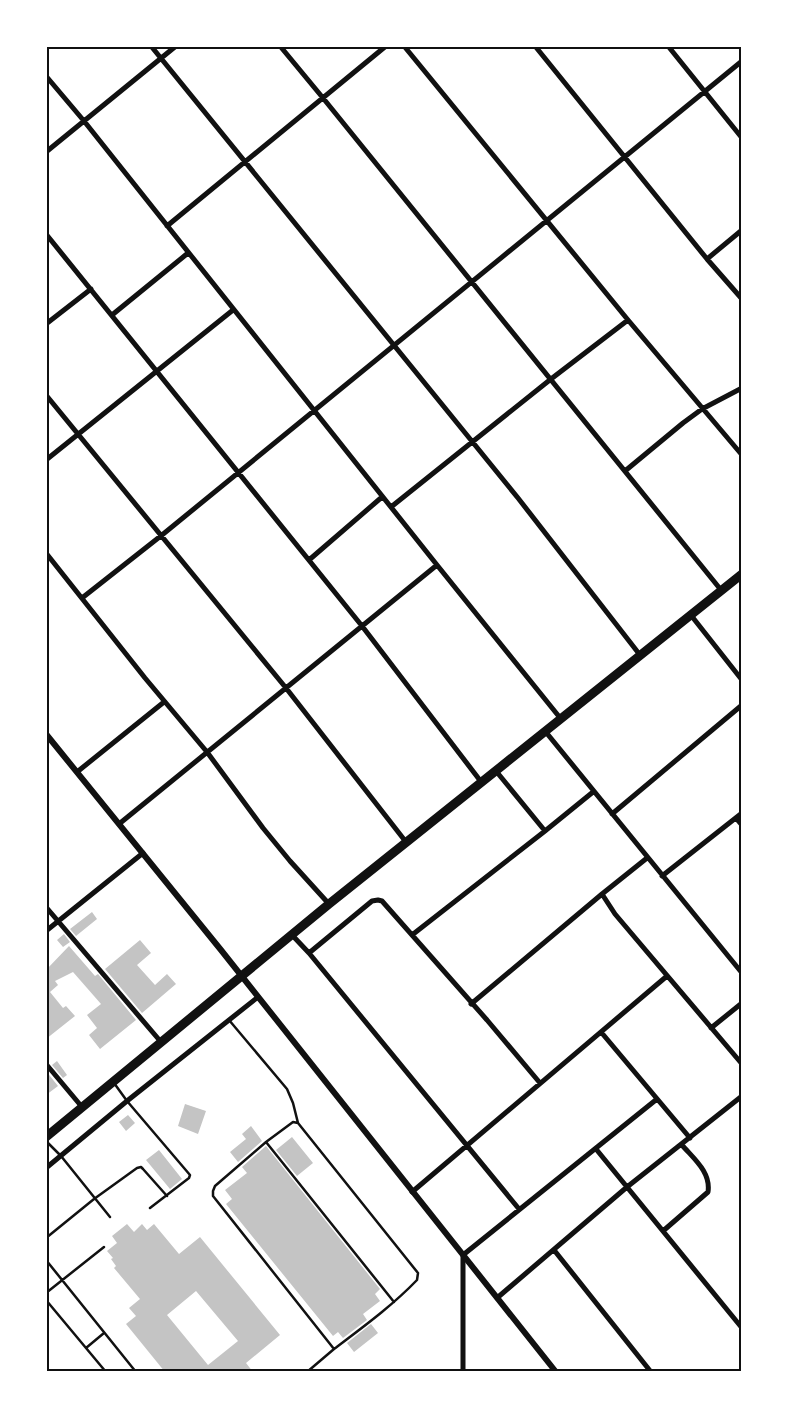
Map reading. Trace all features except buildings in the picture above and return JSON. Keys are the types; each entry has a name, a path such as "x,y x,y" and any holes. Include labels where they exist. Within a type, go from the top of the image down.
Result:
{"highway":[{"path":"46,1137 406,842 742,574"}],"street":[{"path":"151,46 518,498 640,655"},
{"path":"46,152 176,46"},
{"path":"280,46 721,590"},
{"path":"167,226 386,46"},
{"path":"404,46 628,320 742,455"},
{"path":"535,46 742,299"},
{"path":"668,46 742,138"},
{"path":"82,598 239,473 742,61"},
{"path":"46,76 561,718"},
{"path":"707,258 742,230"},
{"path":"46,234 362,626 482,783"},
{"path":"112,315 188,253"},
{"path":"46,324 90,289"},
{"path":"46,460 233,310"},
{"path":"392,507 551,379 628,320"},
{"path":"625,471 702,409 742,388"},
{"path":"46,395 286,688 406,842"},
{"path":"309,560 382,497"},
{"path":"46,553 206,752 263,828 290,861 330,904"},
{"path":"119,824 437,565"},
{"path":"690,614 742,680"},
{"path":"77,772 164,702"},
{"path":"612,814 742,705"},
{"path":"544,731 742,973"},
{"path":"46,734 556,1372"},
{"path":"496,771 545,832"},
{"path":"412,935 545,832 593,792"},
{"path":"662,876 742,813"},
{"path":"736,818 742,825"},
{"path":"46,931 143,853"},
{"path":"471,1004 647,858"},
{"path":"602,894 615,914 742,1064"},
{"path":"309,954 372,901 378,900 382,902 487,1020 540,1084"},
{"path":"46,908 161,1042"},
{"path":"292,936 309,954 519,1209"},
{"path":"412,1192 667,976"},
{"path":"46,1168 258,997"},
{"path":"712,1028 742,1003"},
{"path":"601,1032 690,1138"},
{"path":"46,1064 82,1107"},
{"path":"497,1298 627,1187 742,1096"},
{"path":"463,1255 657,1099"},
{"path":"663,1231 708,1192 709,1184 706,1173 682,1145"},
{"path":"596,1148 742,1328"},
{"path":"554,1250 651,1372"},
{"path":"463,1255 463,1372"}],"lane":[{"path":"229,1020 287,1089 298,1123 418,1273 418,1280 394,1302 307,1372"},
{"path":"113,1082 190,1175 189,1178 150,1208"},
{"path":"298,1123 293,1122 266,1142 215,1186 213,1196 334,1349"},
{"path":"46,1141 110,1217"},
{"path":"266,1142 394,1302"},
{"path":"46,1238 94,1198 137,1168 141,1167 166,1196"},
{"path":"46,1293 104,1247"},
{"path":"46,1260 136,1372"},
{"path":"46,1300 106,1372"},
{"path":"86,1348 104,1332"}]}
